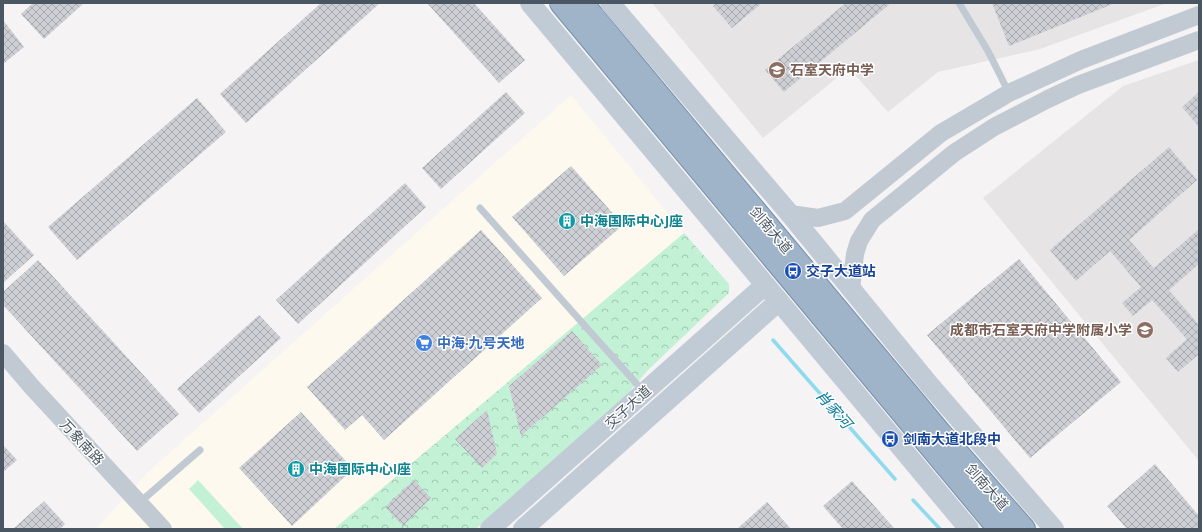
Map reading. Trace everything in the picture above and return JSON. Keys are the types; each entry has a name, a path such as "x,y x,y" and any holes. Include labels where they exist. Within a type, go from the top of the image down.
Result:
{"highway":[{"name":"剑南大道","path":"561,3 999,529"},
{"name":"剑南大道","path":"582,3 941,434 1024,529"}],"main road":[{"path":"530,3 970,529"},
{"path":"610,3 790,214 928,383 1054,529"},
{"name":"交子大道","path":"490,529 765,285"},
{"name":"交子大道","path":"523,529 779,301"},
{"path":"928,383 941,434"},
{"path":"921,472 968,493"}],"street":[{"path":"790,214 818,218 845,211 941,133 1009,93 1081,60 1199,15"},
{"path":"851,289 855,254 859,240 872,220 954,153 994,127 1078,85 1199,40"},
{"name":"万象南路","path":"3,353 32,387 163,529"}],"lane":[{"path":"959,3 988,51 1009,93"},
{"path":"480,208 644,392"},
{"path":"139,503 200,450"}],"shaded area":[{"name":"石室天府中学","path":"652,3 1167,3 1040,49 938,72 888,112 849,68 763,138"},
{"name":"成都市石室天府中学附属小学","path":"1199,60 1199,461 983,198 1123,86"},
{"path":"571,95 684,233 334,529 96,529 148,472"}],"green space":[{"path":"684,233 729,284 729,293 647,371 626,396 476,529 334,529"},
{"path":"198,480 243,529 225,529 189,489"}],"building":[{"path":"33,3 84,3 44,39 21,14"},
{"path":"321,3 380,3 246,123 220,94"},
{"path":"427,3 474,3 525,60 499,83"},
{"path":"717,3 762,3 732,28 713,6"},
{"path":"846,3 891,3 784,92 765,70"},
{"path":"992,3 1115,3 1009,46"},
{"path":"3,20 24,47 3,64"},
{"path":"506,92 525,113 441,189 422,168"},
{"path":"1199,92 1199,127 1182,107"},
{"path":"197,98 226,132 77,260 48,227"},
{"path":"1169,147 1197,180 1129,240 1154,268 1199,229 1199,264 1169,290 1199,325 1199,354 1178,372 1166,358 1187,339 1152,300 1133,316 1122,303 1141,287 1110,251 1076,281 1050,250"},
{"name":"中海国际中心J座","path":"571,166 623,225 564,276 512,217"},
{"path":"405,183 426,207 298,324 276,300"},
{"path":"3,221 34,255 3,283"},
{"name":"中海·九号天地","path":"481,230 542,298 384,440 362,415 345,430 307,387"},
{"path":"1019,259 1121,382 1030,458 927,335"},
{"path":"38,260 179,414 137,451 3,305 3,292"},
{"path":"259,315 281,338 199,413 177,389"},
{"path":"572,331 602,365 521,436 509,386"},
{"path":"487,410 497,454 482,468 455,439"},
{"name":"中海国际中心I座","path":"301,412 353,469 292,526 239,468"},
{"path":"3,445 17,460 3,472"},
{"path":"1155,464 1199,516 1199,529 1127,529 1107,506"},
{"path":"414,480 431,498 403,526 385,507"},
{"path":"852,481 895,529 843,529 823,506"},
{"path":"44,501 65,524 60,529 13,529"},
{"path":"767,502 791,529 737,529"}],"waterway":[{"name":"肖家河","path":"773,340 895,479"},
{"name":"肖家河","path":"913,500 940,529"}],"place":[{"name":"石室天府中学","path":"777,70"},
{"name":"中海国际中心J座","path":"567,221"},
{"name":"交子大道站","path":"793,271"},
{"name":"成都市石室天府中学附属小学","path":"1145,330"},
{"name":"中海·九号天地","path":"424,343"},
{"name":"剑南大道北段中","path":"890,439"},
{"name":"中海国际中心I座","path":"296,469"}]}
